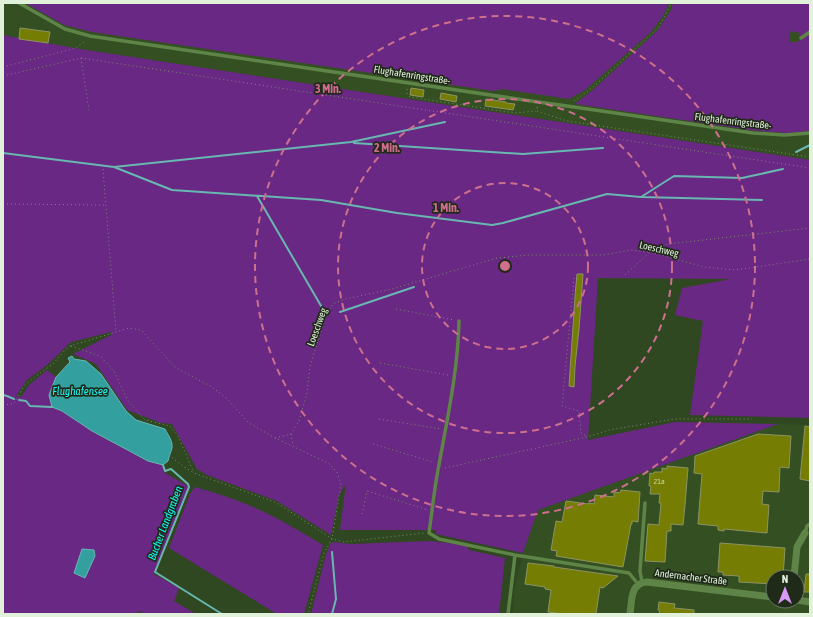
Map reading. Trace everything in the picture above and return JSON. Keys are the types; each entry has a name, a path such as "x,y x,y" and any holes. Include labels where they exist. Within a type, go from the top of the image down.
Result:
{"street":[{"path":"795,569 797,547 805,533"},
{"name":"Andernacher Straße","path":"640,583 647,582 765,596"},
{"path":"630,614 633,591 640,583"}],"lane":[{"name":"Flughafenringstraße-","path":"19,3 65,29 90,36 753,133 784,135 810,133"},
{"path":"801,38 810,32"},
{"path":"459,321 455,376 428,533 439,539 515,555 628,573 640,583"},
{"path":"640,583 645,503"},
{"path":"805,533 807,526 810,524"},
{"path":"508,614 515,555"}],"path":[{"path":"567,106 592,88 658,28 666,16 671,3"},
{"path":"3,67 76,48 90,36"},
{"path":"81,58 89,110"},
{"path":"3,76 81,58 810,168"},
{"path":"408,82 407,94 410,97 515,113 537,111 567,121 810,157"},
{"path":"537,111 538,102"},
{"path":"103,169 116,332"},
{"path":"3,204 105,205"},
{"path":"624,275 650,252 668,244 810,228"},
{"name":"Loeschweg","path":"291,434 299,422 307,393 310,366 327,313 333,304 345,299 392,289 497,258 529,254 603,255 631,250 650,252 704,267 734,270 810,259"},
{"path":"574,278 562,406 579,411 581,433 587,437"},
{"path":"396,309 459,321"},
{"path":"3,405 13,404 24,386 53,364 70,346 129,328 141,330 176,368 212,387 226,398 249,423 275,438 328,463 337,472 341,484 332,539 324,553 308,614"},
{"path":"70,346 100,356 114,371 128,401 145,420 170,426 178,436 194,472"},
{"path":"380,363 455,376"},
{"path":"379,419 445,429"},
{"path":"438,469 587,437 609,430 674,420 752,419"},
{"path":"275,438 291,434 293,446"},
{"path":"373,444 439,464"},
{"path":"169,455 184,467 194,472 277,502 332,539 344,542 420,533"},
{"path":"362,514 367,491 432,511"}],"shaded area":[{"path":"3,3 810,3 810,160 80,49 3,69"},
{"path":"25,3 669,3 663,16 651,32 585,90 569,99 502,89 493,91 92,32 64,25"},
{"path":"673,3 810,3 810,31 799,38 800,33 791,31 789,38 790,42 797,42 810,34 810,131 787,133 757,131 575,104 594,89 658,30 671,10"},
{"path":"3,35 80,49 810,160 810,418 690,415 703,321 675,315 682,288 731,279 598,278 588,440 675,422 778,424 538,510 523,553 436,534 436,530 340,530 346,484 339,495 331,535 277,501 207,475 197,469 172,424 161,423 127,410 96,364 73,354 111,335 111,332 71,342 47,365 27,380 16,396 21,397 29,385 47,370 56,377 49,395 52,407 62,411 92,431 147,461 163,465 165,473 190,487 154,574 179,588 174,601 196,614 143,614 141,611 134,614 3,614"},
{"path":"778,424 810,425 810,614 513,614 515,587 523,553 538,510"},
{"path":"195,487 240,501 256,508 323,545 304,614 277,614 169,548 190,494"},
{"path":"430,541 466,545 469,550 505,558 499,614 311,614 326,554 331,543 349,544"}],"water":[{"name":"Flughafensee","path":"72,356 74,359 86,361 101,374 126,411 136,420 165,429 172,443 168,461 163,465 148,461 92,431 62,411 52,407 49,395 56,377 70,362 68,358"},
{"path":"82,549 94,550 95,556 85,578 74,573"}],"building":[{"path":"20,28 50,32 48,43 19,39"},
{"path":"411,88 424,90 423,97 410,95"},
{"path":"441,93 457,96 456,102 440,99"},
{"path":"486,99 515,104 513,110 485,106"},
{"path":"577,274 583,274 574,387 569,386"},
{"path":"805,426 810,427 810,481 800,479"},
{"path":"758,434 791,436 789,468 780,467 779,492 763,491 762,504 769,505 767,533 724,529 724,531 718,530 718,526 698,524 702,474 694,473 695,456"},
{"path":"667,466 688,468 683,525 671,524 671,531 667,531 665,562 645,561 648,524 659,525 661,503 659,503 660,494 650,494 650,473 653,474 654,472 662,472 662,468 667,469"},
{"path":"621,490 640,492 638,522 632,521 631,524 623,567 556,556 557,551 551,550 556,521 562,522 566,501 594,504 595,495 614,497 614,492 620,493"},
{"path":"720,543 785,548 784,569 765,569 765,584 739,582 739,576 723,575 723,572 718,572"},
{"path":"528,563 618,576 603,588 600,587 596,614 565,614 548,612 551,590 545,589 545,587 525,584"},
{"path":"806,574 810,574 810,592 805,592"},
{"path":"659,602 675,604 674,608 694,610 694,614 659,614"}],"waterway":[{"path":"3,153 114,167 351,142 445,122"},
{"path":"354,143 523,154 603,148"},
{"path":"796,152 810,145"},
{"path":"114,167 172,190 321,200 397,213 492,225 607,194 641,197 762,200"},
{"path":"641,197 674,176 742,178 783,169"},
{"path":"257,196 324,311"},
{"path":"340,312 414,287"},
{"name":"Bucher Landgraben","path":"3,395 14,399"},
{"name":"Bucher Landgraben","path":"19,400 26,401 30,406 52,407"},
{"name":"Bucher Landgraben","path":"163,465 165,471 171,469 188,484 189,487 155,572 222,614"},
{"path":"332,552 336,599 332,614"}]}
